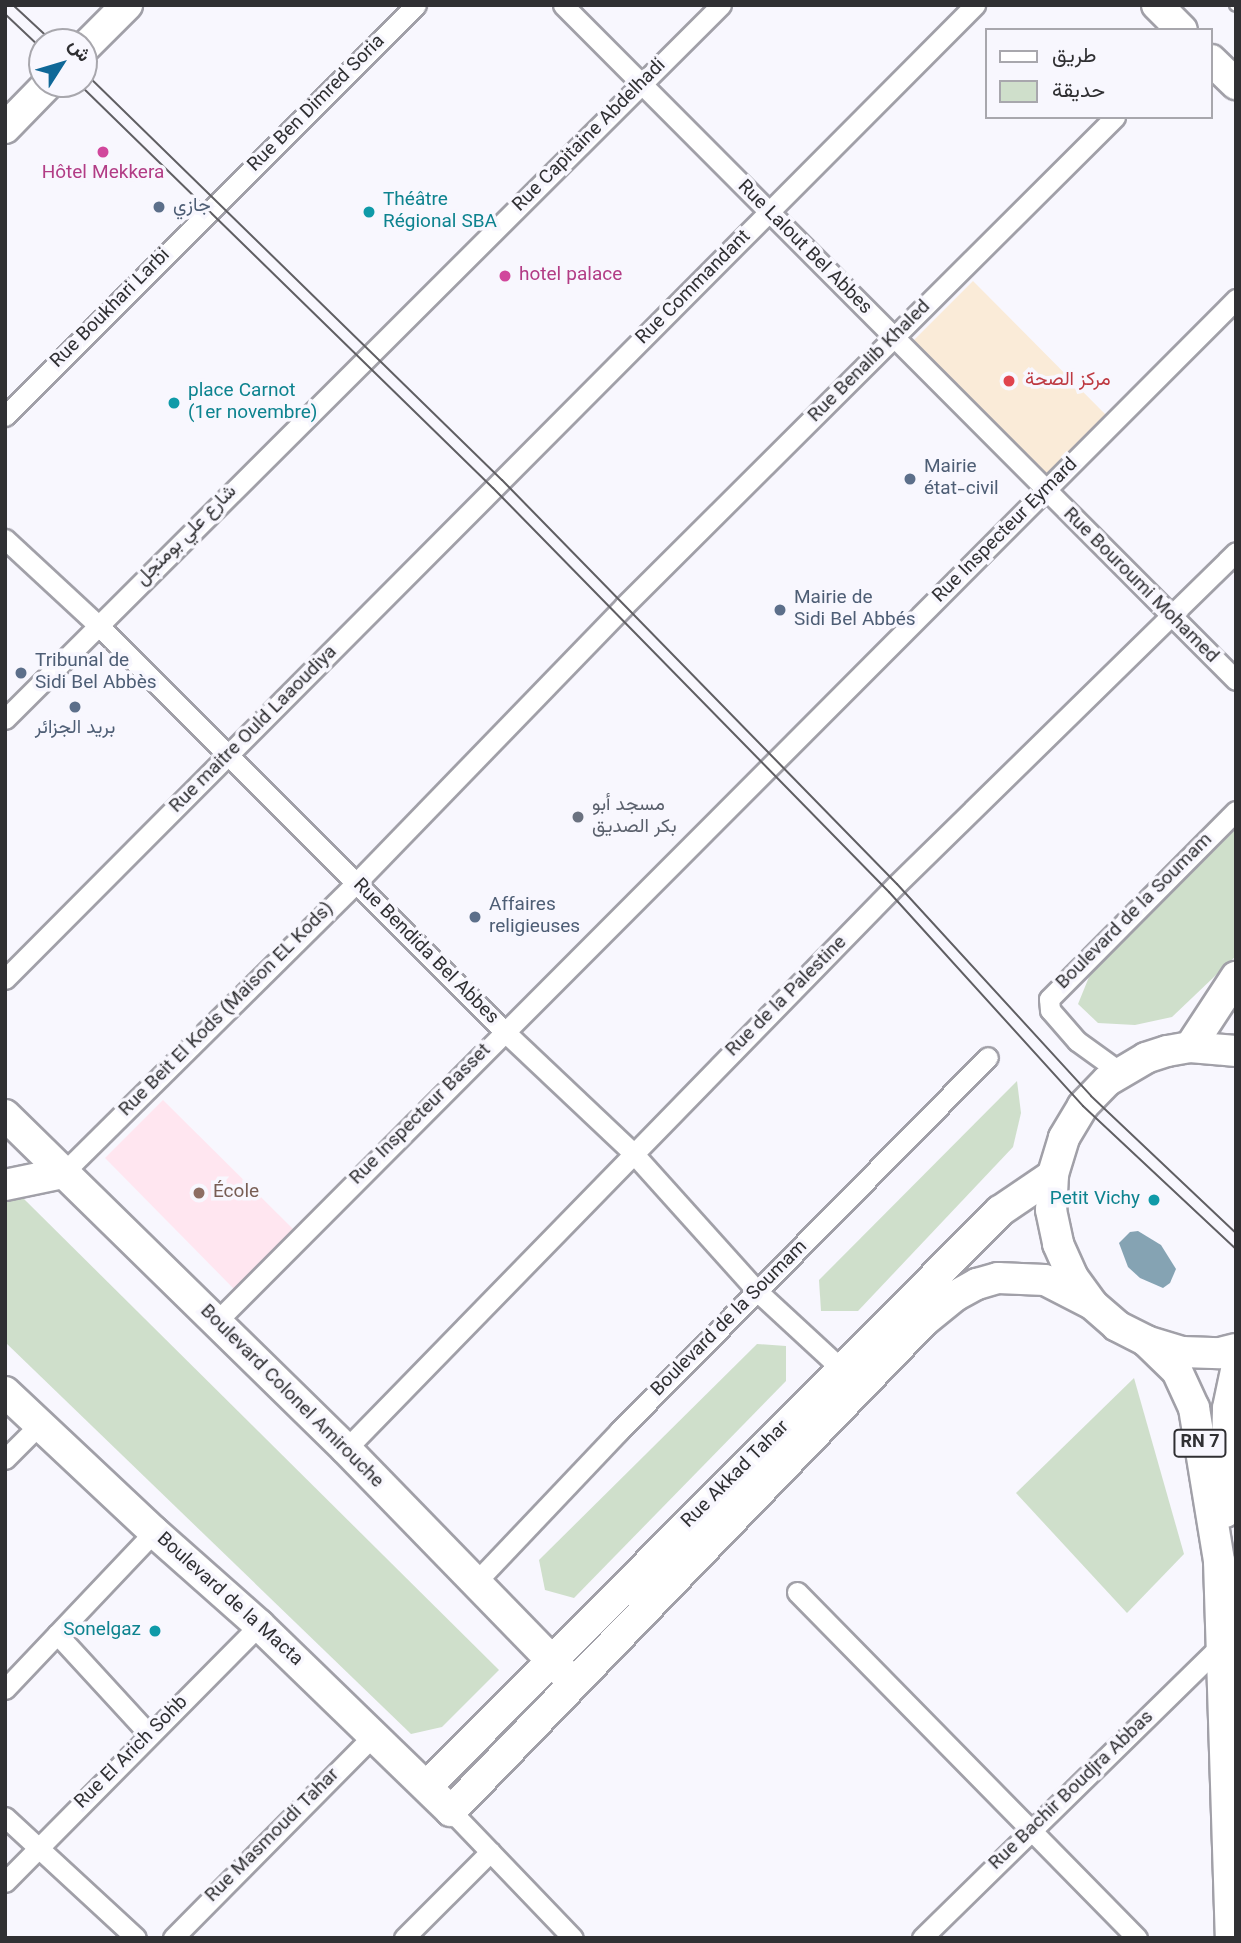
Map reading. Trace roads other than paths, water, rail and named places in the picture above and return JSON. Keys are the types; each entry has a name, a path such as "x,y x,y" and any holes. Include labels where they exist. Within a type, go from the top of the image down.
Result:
{"main road":[{"path":"98,34 127,5"},
{"path":"1157,5 1180,28"},
{"path":"1213,62 1236,84"},
{"path":"5,128 34,98"},
{"path":"1190,1047 1236,977"},
{"path":"1236,1051 1190,1047 1146,1058 1121,1072 1083,1105 1064,1138 1053,1174 1051,1210 1058,1244 1072,1276 1092,1304 1117,1326 1146,1341 1182,1352 1220,1353 1236,1349"},
{"name":"Boulevard Colonel Amirouche","path":"5,1115 346,1450 573,1683"},
{"path":"5,1185 64,1172"},
{"name":"Rue Akkad Tahar","path":"451,1811 573,1683 1000,1211 1053,1174"},
{"name":"Rue Akkad Tahar","path":"427,1786 552,1661 850,1378 956,1296 977,1284 998,1278 1045,1280 1092,1304"},
{"name":"RN 7","path":"1146,1341 1177,1371 1194,1408 1219,1561 1229,1638 1231,1938"},
{"name":"RN 7","path":"1219,1561 1224,1536 1228,1408 1236,1369"},
{"name":"Boulevard de la Macta","path":"5,1392 154,1532 259,1625 451,1811"}],"street":[{"name":"Rue Ben Dimred Soria","path":"217,202 416,5"},
{"name":"Rue Lalout Bel Abbes","path":"563,5 1045,491"},
{"name":"Rue Capitaine Abdelhadi","path":"370,355 721,5"},
{"name":"Rue Commandant","path":"502,480 975,5"},
{"name":"Rue Benalib Khaled","path":"624,606 1113,119"},
{"name":"Rue Boukhari Larbi","path":"5,416 217,202"},
{"name":"Rue Inspecteur Eymard","path":"776,763 1236,299"},
{"name":"شارع علي بومنجل","path":"5,719 370,355"},
{"name":"Rue maitre Ould Laaoudiya","path":"5,979 502,480"},
{"name":"Rue Bouroumi Mohamed","path":"1045,491 1236,680"},
{"name":"Rue Bendida Bel Abbes","path":"5,539 98,625 227,757 504,1031 632,1152 758,1292 850,1378"},
{"name":"Rue de la Palestine","path":"346,1450 632,1152 897,884 1236,552"},
{"name":"Rue Beit El Kods (Maison EL Kods)","path":"64,1172 356,883 624,606"},
{"name":"Rue Inspecteur Basset","path":"216,1322 504,1031 776,763"},
{"name":"Boulevard de la Soumam","path":"1121,1072 1077,1041 1050,1010 1049,999 1236,811"},
{"name":"Boulevard de la Soumam","path":"475,1583 619,1431 988,1057"},
{"path":"5,1459 40,1424"},
{"path":"5,1689 154,1532"},
{"path":"797,1592 1137,1938"},
{"name":"Rue El Arich Sohb","path":"5,1882 259,1625"},
{"path":"57,1634 150,1735"},
{"name":"Rue Bachir Boudjra Abbas","path":"922,1938 1229,1638"},
{"name":"Rue Masmoudi Tahar","path":"173,1938 374,1735"},
{"path":"451,1811 573,1938"},
{"path":"5,1817 136,1938"},
{"path":"404,1938 490,1852"}],"water":[{"path":"1138,1231 1161,1245 1176,1269 1170,1283 1163,1288 1140,1278 1128,1267 1119,1243 1130,1232"}],"tram line":[{"path":"13,5 38,28"},
{"path":"5,14 28,36"},
{"path":"98,86 502,480 897,884 1091,1096 1236,1233"},
{"path":"93,98 493,488 889,892 1083,1106 1236,1249"}],"place":[{"name":"Hôtel Mekkera","path":"103,152"},
{"name":"جازي","path":"159,207"},
{"name":"Théâtre Régional SBA","path":"369,212"},
{"name":"hotel palace","path":"505,276"},
{"name":"مركز الصحة","path":"1009,381"},
{"name":"place Carnot (1er novembre)","path":"174,403"},
{"name":"Mairie état-civil","path":"910,479"},
{"name":"Mairie de Sidi Bel Abbés","path":"780,610"},
{"name":"Tribunal de Sidi Bel Abbès","path":"21,673"},
{"name":"بريد الجزائر","path":"75,707"},
{"name":"مسجد أبو بكر الصديق","path":"578,817"},
{"name":"Affaires religieuses","path":"475,917"},
{"name":"École","path":"199,1193"},
{"name":"Petit Vichy","path":"1154,1200"},
{"name":"Sonelgaz","path":"155,1631"}]}
